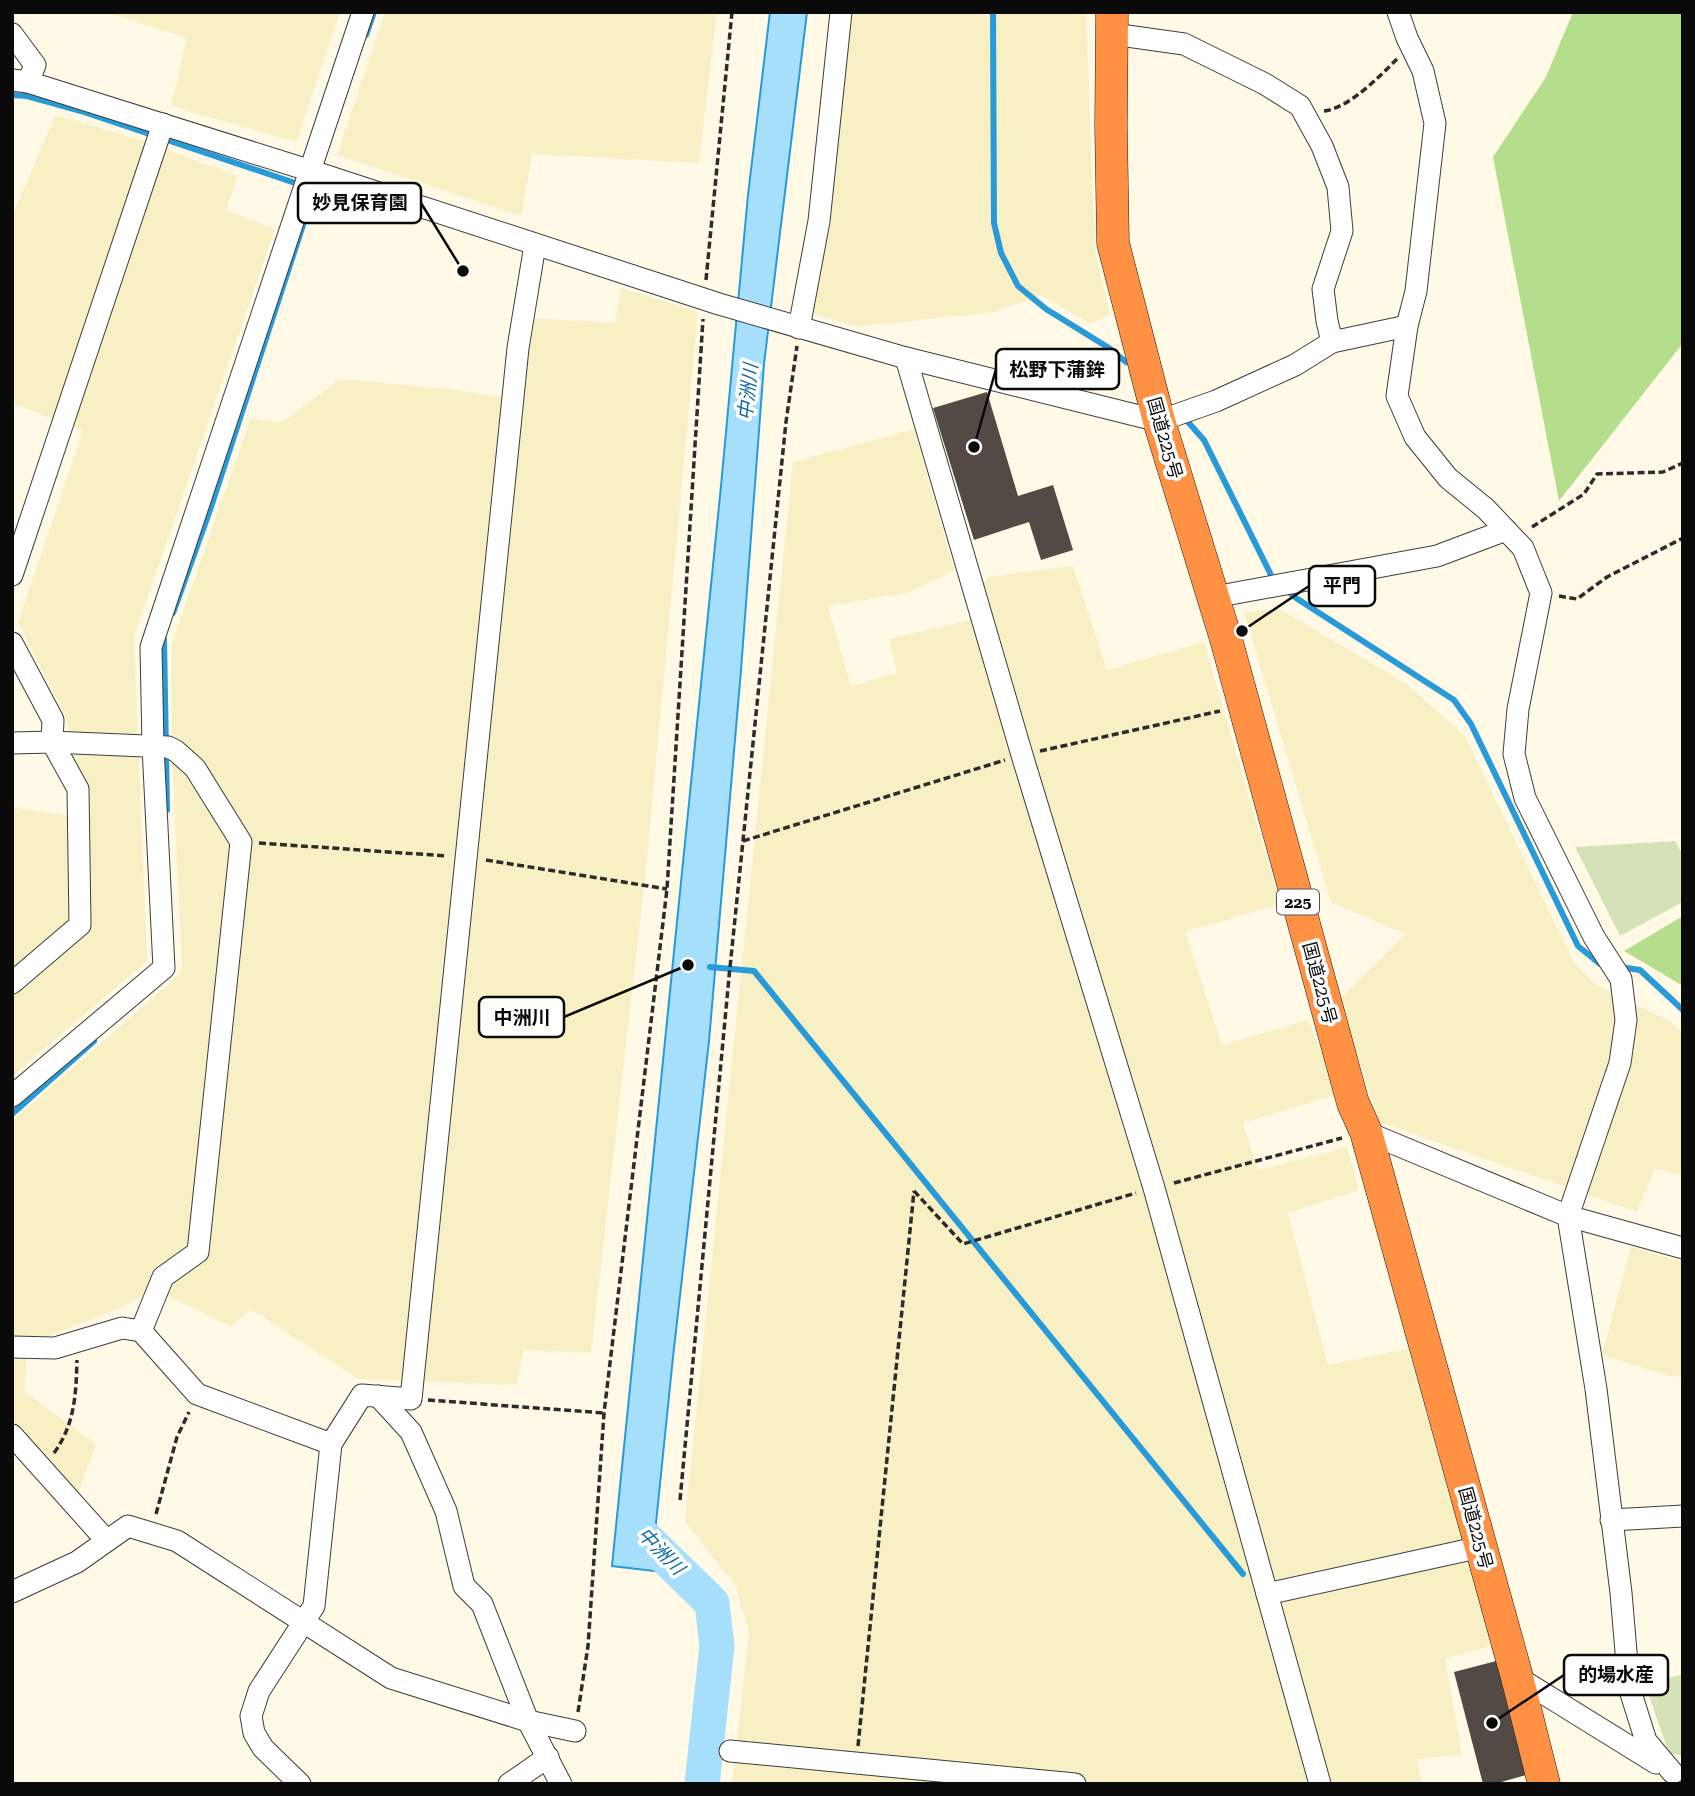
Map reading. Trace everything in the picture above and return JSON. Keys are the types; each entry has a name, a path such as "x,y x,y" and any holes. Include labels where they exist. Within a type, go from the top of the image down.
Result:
{"highway":[{"name":"国道225号","path":"1112,23 1113,243 1159,421 1245,705 1353,1103 1366,1132 1517,1677 1544,1784"}],"street":[{"path":"12,1096 164,968 160,747 151,647 312,179 363,12"},
{"path":"794,326 819,221 841,12"},
{"path":"1398,12 1423,71 1435,123 1416,291 1407,326 1397,396 1415,437 1448,478 1486,509 1523,548 1541,593 1518,709 1514,754 1525,798 1594,937 1621,979 1626,1020 1620,1063 1568,1216 1596,1389 1621,1593 1629,1687 1646,1741 1678,1778"},
{"path":"1112,23 1184,44 1265,84 1300,106 1322,146 1338,187 1342,231 1323,289 1332,342"},
{"path":"12,34 35,65 20,81 162,125 312,179 535,244 711,302 906,358 1159,421 1216,401 1295,365 1332,342 1407,326"},
{"path":"12,575 162,125"},
{"path":"300,1784 263,1748 254,1733 251,1716 259,1692 314,1606 331,1444 362,1395 411,1399 519,348 535,244"},
{"path":"906,358 1022,755 1154,1188 1320,1784"},
{"path":"1214,597 1437,556 1506,530"},
{"path":"12,643 53,720 52,742 78,789 80,925 12,983"},
{"path":"12,743 160,747 176,751 195,768 241,842 198,1252 163,1277 141,1331"},
{"path":"1366,1132 1568,1216 1683,1248"},
{"path":"12,1347 55,1348 122,1328 141,1331 197,1394 331,1444"},
{"path":"378,1396 411,1432 446,1511 464,1586 482,1604 528,1721 561,1784"},
{"path":"12,1434 106,1540"},
{"path":"1611,1520 1683,1516"},
{"path":"12,1592 77,1562 128,1526 152,1531 177,1541 391,1678 528,1721 575,1731"},
{"path":"1267,1594 1481,1547"},
{"path":"1517,1677 1678,1778"},
{"path":"730,1751 1075,1784"},
{"path":"509,1784 548,1757"}],"path":[{"path":"575,1731 588,1646 604,1413 667,889 732,12"},
{"path":"1304,113 1334,110 1371,84 1411,46"},
{"path":"680,1500 794,326"},
{"path":"1506,530 1525,531 1584,494 1597,474 1663,472 1683,463"},
{"path":"1541,593 1577,599 1607,577 1683,538"},
{"path":"743,841 1022,755 1245,705"},
{"path":"856,1763 914,1191 963,1244 1154,1188 1366,1132"},
{"path":"43,1468 60,1444 76,1401 77,1341"},
{"path":"152,1531 177,1437 197,1394"},
{"path":"411,1399 604,1413"}],"shaded area":[{"path":"106,12 340,12 296,142 171,106 187,38"},
{"path":"385,12 717,12 699,163 532,154 521,216 337,155"},
{"path":"850,12 1086,12 1095,252 1110,314 1090,324 1041,295 994,312 856,327 808,312"},
{"path":"55,115 137,139 238,176 226,210 275,229 134,637 147,961 12,1076 12,807 85,819 66,717 18,622 83,431 12,403 12,216"},
{"path":"621,288 698,312 646,869 591,1353 523,1350 517,1385 358,1379 251,1309 231,1327 154,1289 121,1308 43,1338 26,1362 24,1391 96,1444 78,1495 12,1419 12,1121 172,981 182,969 172,756 171,646 251,418 281,423 340,379 503,397 530,318 615,323"},
{"path":"914,429 954,570 911,592 828,606 851,686 897,673 889,639 970,620 987,577 1073,566 1107,670 1204,642 1280,904 1185,932 1222,1045 1308,1020 1339,1094 1243,1123 1258,1170 1347,1147 1359,1190 1288,1213 1328,1365 1407,1349 1493,1645 1445,1659 1462,1755 1416,1759 1423,1784 732,1784 749,1632 735,1585 685,1522 793,462"},
{"path":"1280,609 1408,685 1465,736 1574,963 1596,985 1671,1022 1683,1033 1683,1176 1655,1168 1637,1212 1379,1122 1339,999 1406,934 1331,903 1244,612"},
{"path":"1631,1247 1683,1262 1683,1377 1666,1375 1602,1355"}],"green space":[{"path":"1573,12 1683,12 1683,343 1559,501 1493,157 1546,77"},
{"path":"1675,841 1683,855 1683,902 1620,936 1575,847"},
{"path":"1683,916 1683,986 1624,951"},
{"path":"1681,1675 1683,1756 1669,1753 1645,1684"}],"water":[{"path":"770,12 807,12 764,364 709,1041 673,1357 656,1523 654,1571 612,1566 748,195"}],"building":[{"path":"987,392 1018,496 1053,485 1073,550 1041,560 1029,522 974,540 933,408"},
{"path":"1500,1660 1530,1774 1494,1784 1483,1784 1454,1672"}],"waterway":[{"path":"366,35 374,12"},
{"path":"993,12 994,223 1001,253 1018,286 1046,309 1109,348 1126,362"},
{"path":"12,95 27,96 81,111 301,185"},
{"path":"173,613 210,510 303,225"},
{"path":"1188,422 1204,440 1276,581"},
{"path":"1284,588 1454,700 1471,724 1578,946 1600,964 1606,965"},
{"path":"164,639 167,810"},
{"path":"710,967 754,971 1243,1574"},
{"path":"1620,967 1640,970 1683,1010"},
{"path":"12,1114 94,1041"},
{"name":"中洲川","path":"637,1510 635,1528 712,1603 717,1646 702,1784"}],"place":[{"name":"妙見保育園","path":"463,271"},
{"name":"松野下蒲鉾","path":"974,447"},
{"name":"平門","path":"1242,631"},
{"name":"中洲川","path":"688,965"},
{"name":"的場水産","path":"1492,1723"}]}
